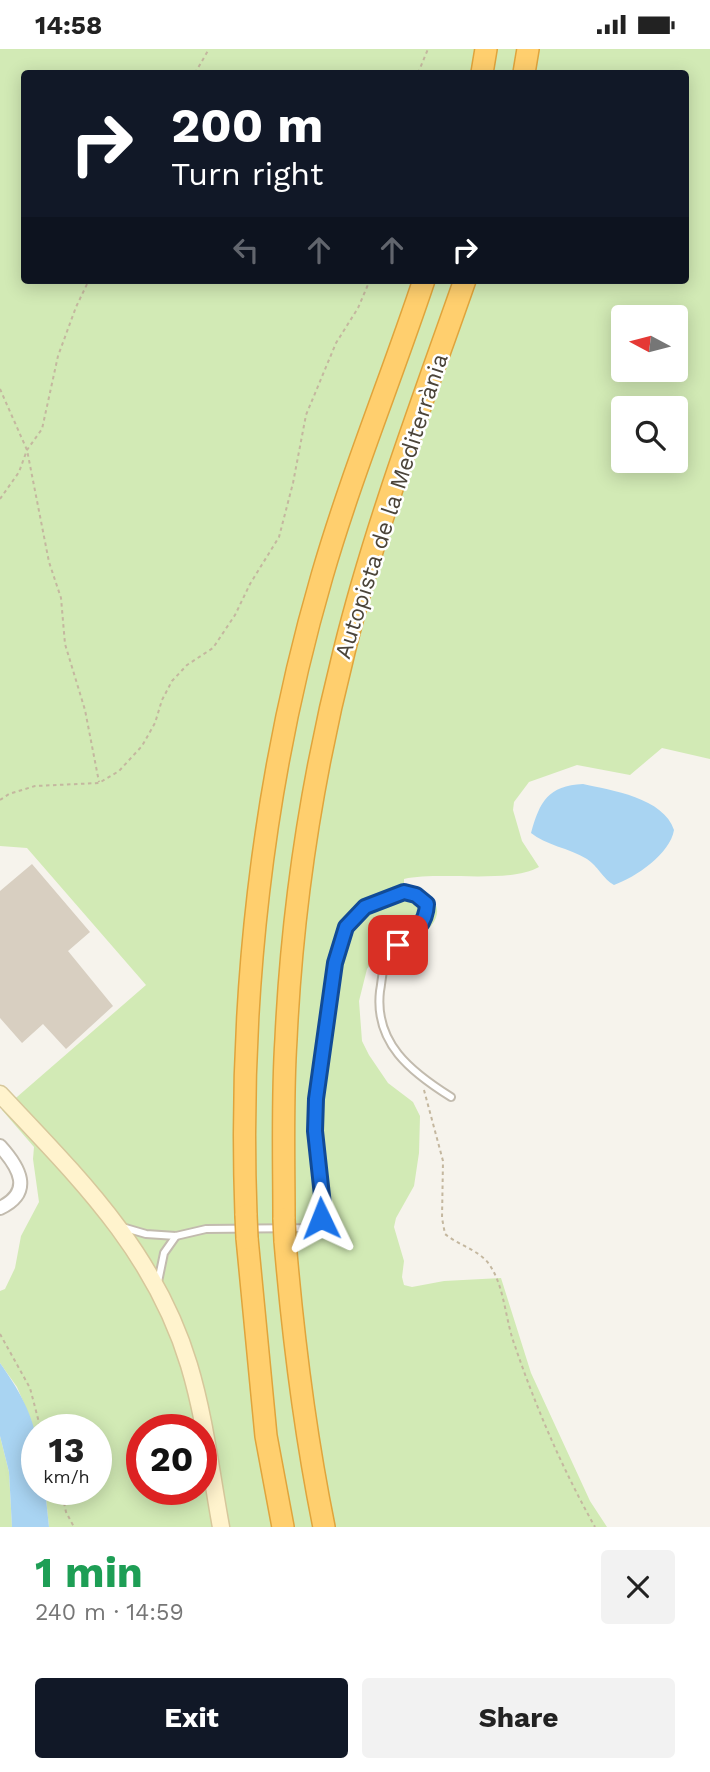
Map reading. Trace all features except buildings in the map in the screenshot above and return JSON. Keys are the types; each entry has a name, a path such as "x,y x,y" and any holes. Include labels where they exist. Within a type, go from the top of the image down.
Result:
{"highway":[{"path":"482,70 486,49"},
{"path":"524,70 528,49"},
{"name":"Autopista de la Mediterrània","path":"283,1527 266,1436 253,1320 246,1215 246,1034 263,861 302,650 323,575 423,284"},
{"name":"Autopista de la Mediterrània","path":"324,1527 291,1319 284,1219 287,1025 306,840 323,743 365,573 464,284"}],"main road":[{"path":"0,1094 120,1226 158,1288 189,1365 204,1425 221,1527"}],"street":[{"path":"0,1146 18,1169 22,1181 16,1196 0,1208"}],"lane":[{"path":"120,1226 146,1234 176,1236 206,1229 309,1228 316,1225 321,1218 323,1205 315,1131 316,1099 335,963 346,927 365,907 404,892 416,895 427,904 426,915 418,931 398,945 386,960 378,1009 386,1033 400,1059 421,1078 451,1097"},
{"path":"158,1288 164,1253 176,1236"}],"path":[{"path":"197,70 209,49"},
{"path":"419,70 428,49"},
{"path":"0,499 19,472 27,450 42,429 58,356 87,284"},
{"path":"0,800 9,794 35,786 99,783 119,771 142,746 155,723 162,700 172,681 187,665 213,648 279,537 306,415 336,343 358,308 368,284"},
{"path":"0,389 27,450 46,549 61,598 65,644 85,711 99,783"},
{"path":"421,1078 443,1161 442,1218 445,1234 491,1266 522,1365 570,1481 595,1527"},
{"path":"0,1334 30,1388 37,1414"},
{"path":"64,1505 75,1527"}],"green space":[{"path":"0,49 710,49 710,759 662,748 630,775 577,765 529,782 514,802 513,810 522,841 539,867 511,875 404,879 404,887 434,901 437,916 426,932 415,940 400,933 393,936 367,969 359,1001 362,1041 369,1055 388,1083 413,1102 420,1116 419,1153 414,1186 396,1218 394,1227 404,1261 404,1285 412,1287 444,1281 501,1278 531,1373 590,1501 607,1527 49,1527 47,1505 112,1505 112,1414 28,1414 17,1387 0,1363 0,1291 5,1289 15,1268 21,1236 39,1202 34,1147 2,1110 146,985 27,848 0,846"},
{"path":"0,1436 9,1472 12,1527 0,1527"}],"water":[{"path":"583,784 635,797 648,803 660,810 674,830 659,856 632,876 614,885 587,859 543,841 531,833 538,812 547,797 561,788"},
{"path":"0,1363 29,1414 21,1414 21,1505 47,1505 49,1527 12,1527 9,1472 0,1436"}],"route":[{"path":"321,1218 323,1205 316,1149 316,1099 335,963 346,927 365,907 404,892 416,895 427,904 426,915 418,931 398,945"}]}
